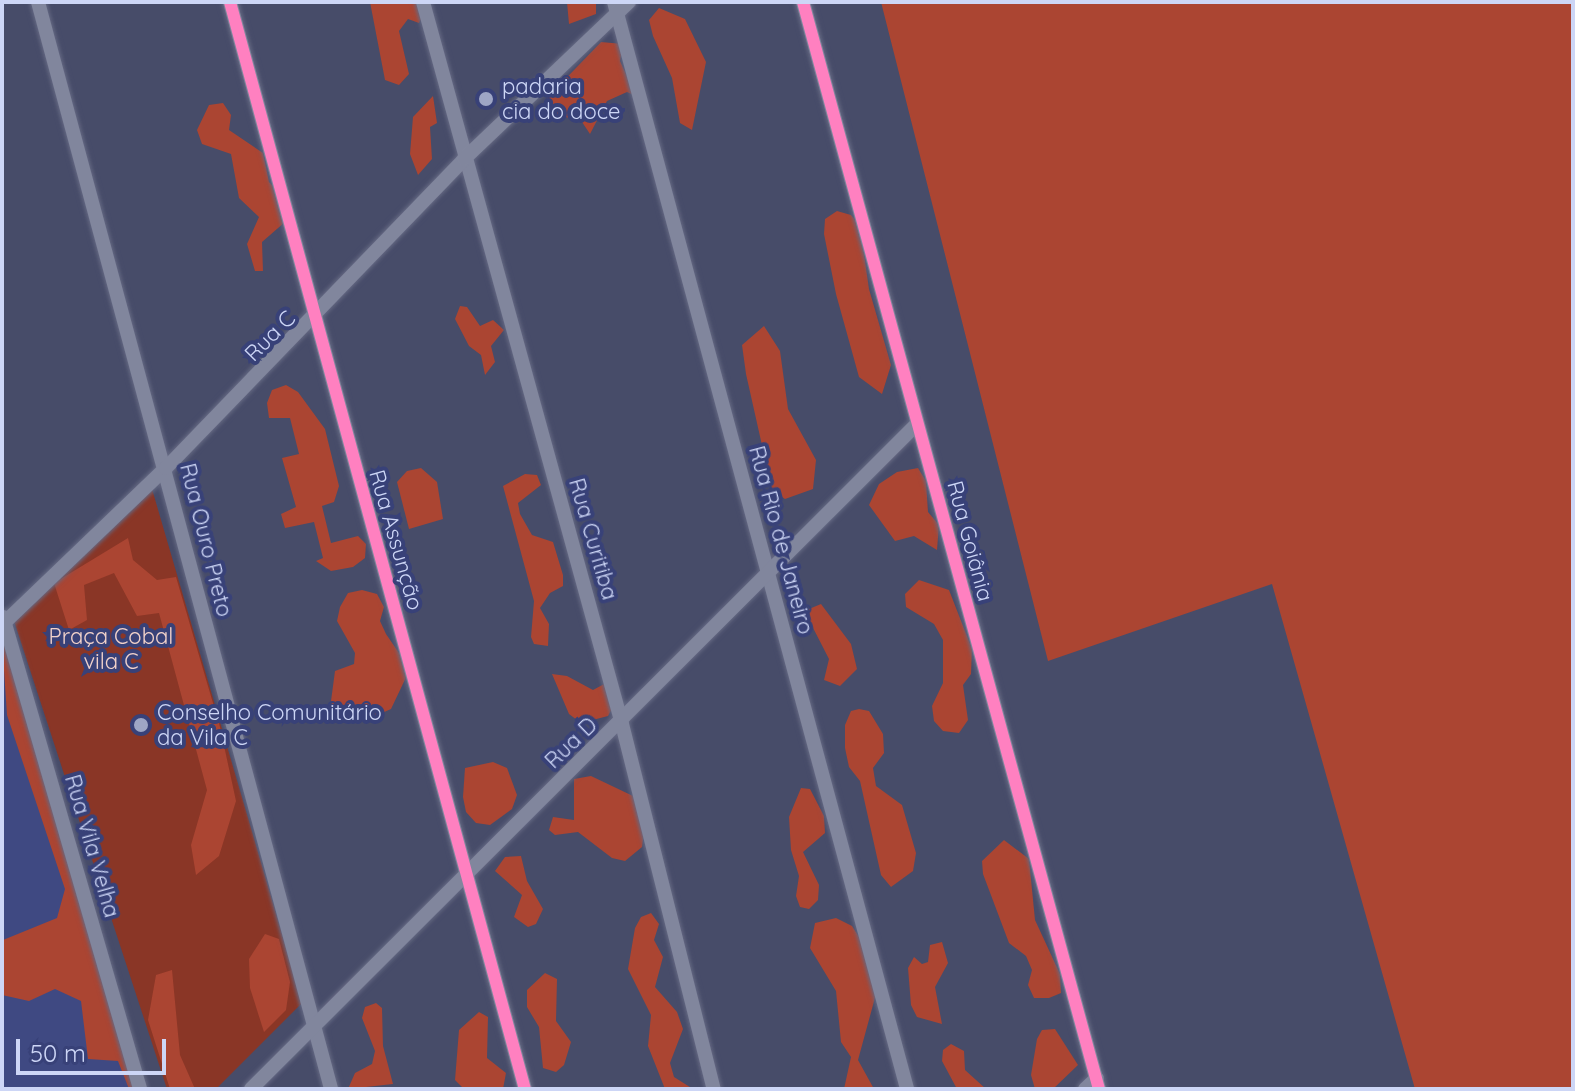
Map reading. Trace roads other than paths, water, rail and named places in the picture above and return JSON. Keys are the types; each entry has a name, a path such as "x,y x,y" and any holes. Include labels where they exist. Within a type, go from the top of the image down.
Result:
{"street":[{"name":"Rua Ouro Preto","path":"38,2 166,468 213,663 331,1089"},
{"name":"Rua Assunção","path":"230,2 313,320 469,873 525,1089"},
{"name":"Rua Curitiba","path":"423,2 622,724 714,1089"},
{"name":"Rua C","path":"3,621 166,468 313,320 464,159 616,8 629,2"},
{"name":"Rua Goiânia","path":"803,2 1098,1084"},
{"name":"Rua Rio de Janeiro","path":"616,8 907,1089"},
{"name":"Rua D","path":"251,1089 314,1023 622,724 917,424"},
{"name":"Rua Vila Velha","path":"3,621 140,1089"},
{"path":"1085,1089 1098,1084"}],"place":[{"name":"padaria cia do doce","path":"486,99"},
{"name":"Conselho Comunitário da Vila C","path":"141,725"}],"park label":[{"name":"Praça Cobal vila C","path":"111,648"}]}
